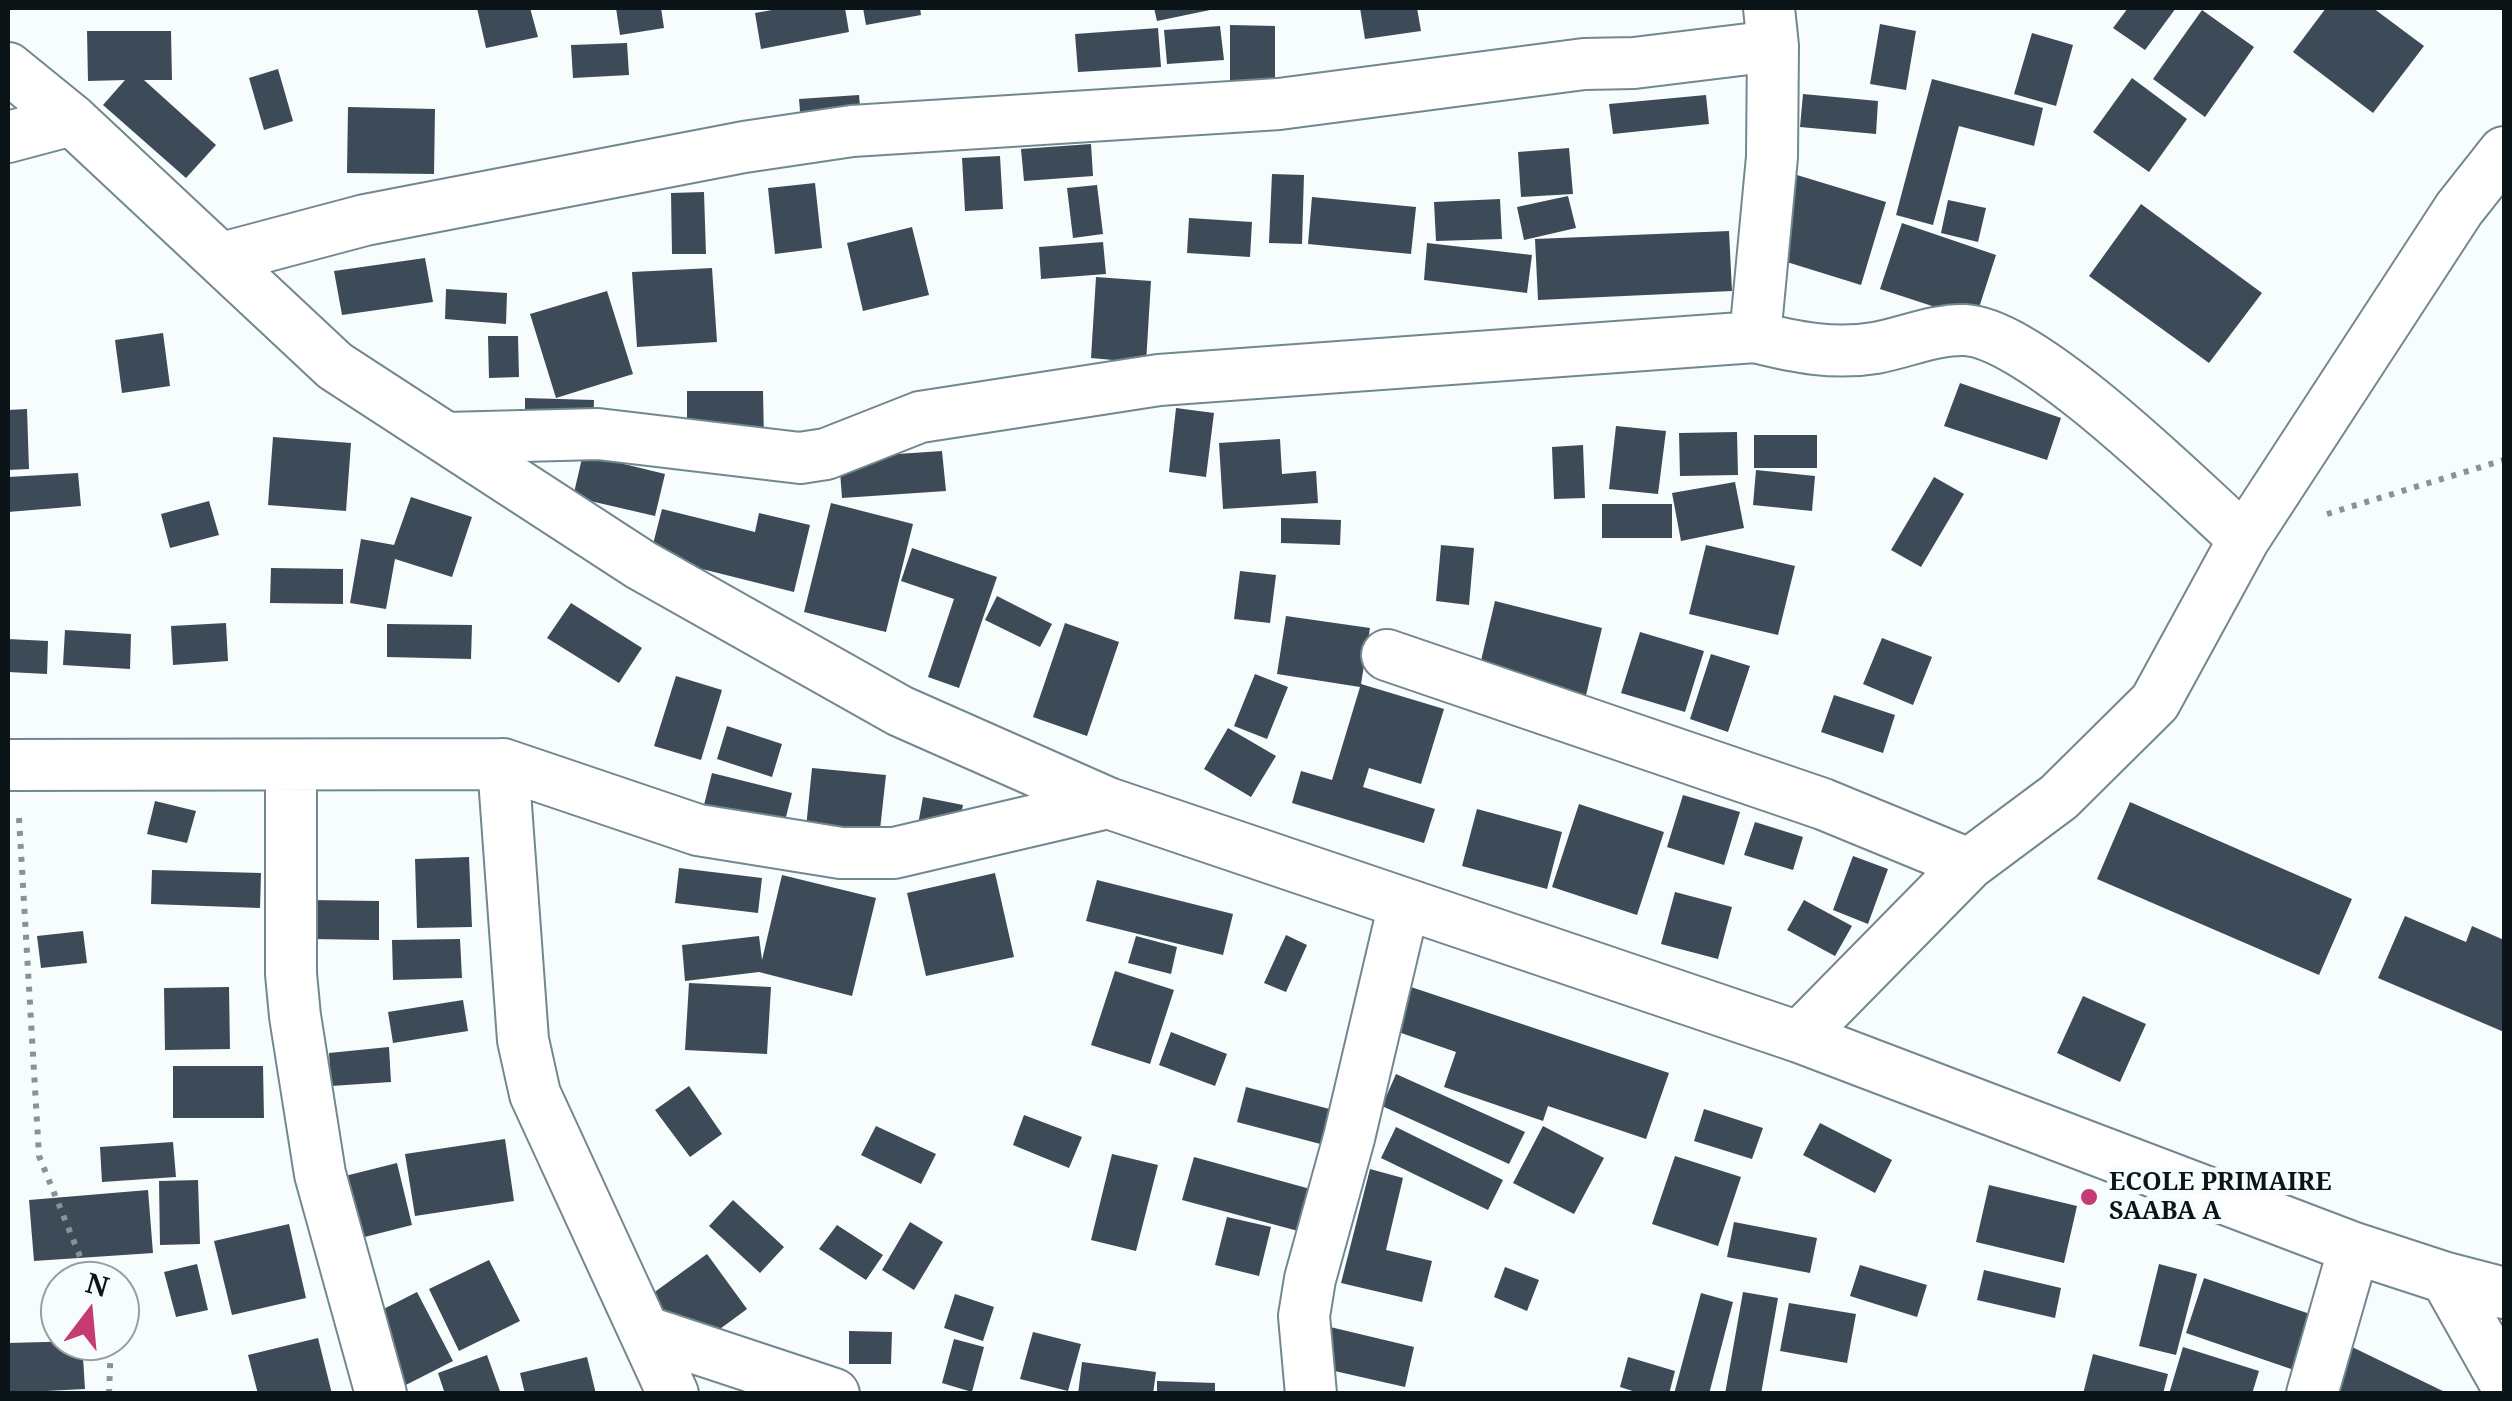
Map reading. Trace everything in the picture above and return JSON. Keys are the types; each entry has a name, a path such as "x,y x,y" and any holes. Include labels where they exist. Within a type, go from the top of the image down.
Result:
{"street":[{"path":"222,258 365,220 744,147 852,131 1279,104 1584,64 1634,63 1771,27 1772,157 1755,336"},
{"path":"8,68 72,120 335,366 642,565 900,712 1108,802 1799,1038 2354,1248 2504,1293"},
{"path":"8,137 72,120"},
{"path":"1799,1038 1969,864 2059,796 2155,702 2244,539 2459,209 2504,152"},
{"path":"446,438 598,434 800,458 826,454 920,417 1159,380 1755,336 1805,350 1848,351 1966,330 2021,351 2102,411 2244,539"},
{"path":"1387,655 1823,804 1969,864"},
{"path":"12,765 504,764 698,830 841,853 894,853 1108,802"},
{"path":"504,764 528,1069 545,1122 673,1394"},
{"path":"291,765 291,974 295,1016 320,1174 381,1394"},
{"path":"1311,1394 1304,1316 1310,1279 1349,1138 1404,904"},
{"path":"2312,1394 2354,1248"},
{"path":"2446,1278 2504,1381"},
{"path":"644,1331 834,1394"}],"path":[{"path":"2244,539 2504,460"},
{"path":"12,765 39,1156 82,1261"},
{"path":"109,1394 110,1361"}],"building":[{"path":"477,8 530,8 538,37 486,48"},
{"path":"616,8 661,8 664,28 620,35"},
{"path":"783,8 845,8 849,32 761,49 755,13"},
{"path":"863,8 920,8 921,15 866,25"},
{"path":"1154,8 1215,8 1215,9 1157,21"},
{"path":"1360,8 1417,8 1421,31 1365,39"},
{"path":"2128,8 2176,8 2145,50 2113,28"},
{"path":"2326,8 2373,8 2424,46 2373,113 2293,52"},
{"path":"2202,10 2254,47 2205,117 2153,79"},
{"path":"1880,24 1916,31 1906,90 1870,84"},
{"path":"1230,25 1275,26 1275,99 1230,99"},
{"path":"1220,26 1224,60 1167,64 1164,30"},
{"path":"1158,28 1161,67 1078,72 1075,34"},
{"path":"87,31 171,31 172,80 144,80 216,145 186,178 103,105 125,80 88,81"},
{"path":"2032,33 2073,45 2056,106 2014,94"},
{"path":"627,43 629,75 573,78 571,45"},
{"path":"278,69 293,121 264,130 249,78"},
{"path":"2132,78 2187,119 2149,172 2093,132"},
{"path":"1932,79 2043,108 2034,146 1959,126 1933,225 1896,215"},
{"path":"1803,94 1878,101 1876,134 1800,127"},
{"path":"859,95 862,131 802,136 799,99"},
{"path":"1706,95 1709,124 1613,134 1609,104"},
{"path":"348,107 435,109 434,174 347,173"},
{"path":"1091,144 1093,176 1024,181 1021,149"},
{"path":"1569,148 1573,194 1521,197 1518,152"},
{"path":"1000,156 1003,209 965,211 962,158"},
{"path":"1787,172 1886,202 1861,285 1761,254"},
{"path":"1272,174 1304,175 1302,244 1269,243"},
{"path":"815,183 822,248 775,254 768,188"},
{"path":"1097,185 1103,234 1073,238 1067,188"},
{"path":"704,192 706,254 672,254 671,193"},
{"path":"1568,196 1576,228 1524,240 1517,207"},
{"path":"1312,197 1416,207 1411,254 1308,244"},
{"path":"1500,199 1502,239 1436,241 1434,202"},
{"path":"1948,200 1986,208 1978,242 1941,233"},
{"path":"2141,204 2262,293 2209,363 2089,276"},
{"path":"1189,218 1252,222 1250,257 1187,253"},
{"path":"1902,223 1996,255 1975,320 1880,289"},
{"path":"912,227 929,295 863,311 847,243"},
{"path":"1729,231 1732,291 1538,300 1535,239"},
{"path":"1103,242 1106,274 1041,279 1039,247"},
{"path":"1427,243 1532,255 1527,293 1424,280"},
{"path":"425,258 433,302 342,315 334,271"},
{"path":"712,268 717,342 637,347 632,272"},
{"path":"1096,277 1151,281 1146,363 1091,358"},
{"path":"446,289 507,293 506,324 445,319"},
{"path":"607,291 633,374 556,398 530,314"},
{"path":"163,333 170,386 122,393 115,340"},
{"path":"488,336 518,336 519,377 489,378"},
{"path":"1960,383 2061,418 2047,460 1944,426"},
{"path":"687,391 763,391 764,440 687,441"},
{"path":"525,398 594,400 593,432 525,431"},
{"path":"1176,408 1214,413 1206,477 1169,472"},
{"path":"27,409 29,469 8,470 8,410"},
{"path":"1616,426 1666,431 1658,494 1609,489"},
{"path":"1737,432 1738,475 1680,476 1679,433"},
{"path":"1754,435 1817,435 1817,468 1754,468"},
{"path":"273,437 351,443 346,511 268,505"},
{"path":"1280,439 1282,474 1316,471 1318,503 1223,509 1219,443"},
{"path":"1583,445 1585,498 1554,499 1552,447"},
{"path":"942,451 946,491 842,498 839,458"},
{"path":"583,454 665,474 655,516 573,497"},
{"path":"1756,470 1815,476 1812,511 1753,505"},
{"path":"78,473 81,506 8,512 8,477"},
{"path":"1934,477 1964,494 1921,567 1891,550"},
{"path":"1735,482 1744,528 1681,541 1672,493"},
{"path":"411,497 472,517 452,577 395,559 386,609 350,603 361,539 394,545"},
{"path":"209,501 219,535 170,548 161,514"},
{"path":"831,503 913,524 886,632 804,612"},
{"path":"1602,504 1672,504 1672,538 1602,538"},
{"path":"662,509 755,532 759,513 810,525 794,592 650,556"},
{"path":"1281,518 1341,520 1340,545 1281,543"},
{"path":"1441,545 1474,548 1469,605 1436,601"},
{"path":"1706,545 1795,566 1778,635 1689,614"},
{"path":"912,548 997,577 959,688 928,677 954,599 901,581"},
{"path":"271,568 343,569 343,604 270,603"},
{"path":"1240,571 1276,575 1270,623 1234,619"},
{"path":"997,596 1052,624 1040,647 985,620"},
{"path":"1495,601 1602,628 1577,733 1476,682"},
{"path":"571,603 642,648 619,683 547,638"},
{"path":"1286,616 1370,628 1361,684 1444,709 1421,784 1369,768 1363,787 1435,809 1424,843 1292,803 1301,771 1332,780 1360,687 1277,674"},
{"path":"226,623 228,661 173,665 171,626"},
{"path":"1065,623 1119,642 1087,736 1033,717"},
{"path":"387,624 472,625 471,659 387,657"},
{"path":"65,630 131,634 130,669 63,665"},
{"path":"1640,632 1704,651 1685,712 1621,693"},
{"path":"1882,638 1932,657 1913,705 1863,684"},
{"path":"8,639 48,641 47,674 8,672"},
{"path":"1711,654 1750,666 1728,732 1690,719"},
{"path":"1255,674 1288,687 1267,739 1234,726"},
{"path":"676,676 722,690 701,760 654,746"},
{"path":"1834,695 1895,715 1883,753 1821,732"},
{"path":"727,726 782,744 772,777 717,759"},
{"path":"1228,728 1276,756 1251,797 1204,769"},
{"path":"812,768 886,775 876,866 803,858"},
{"path":"712,773 792,793 776,857 696,837"},
{"path":"1683,795 1740,812 1724,865 1667,847"},
{"path":"923,797 963,805 956,839 917,830"},
{"path":"155,801 196,811 187,843 147,834"},
{"path":"2130,802 2352,899 2319,975 2097,879"},
{"path":"1579,804 1664,832 1637,915 1552,887"},
{"path":"1477,809 1562,832 1547,889 1462,866"},
{"path":"1755,822 1803,837 1793,870 1744,855"},
{"path":"1853,856 1888,869 1868,924 1833,910"},
{"path":"469,857 472,927 417,928 415,859"},
{"path":"679,868 762,878 758,913 675,903"},
{"path":"152,870 261,873 260,908 151,904"},
{"path":"995,873 1014,957 926,976 907,893"},
{"path":"782,875 876,898 852,996 759,972 685,981 682,945 759,936 762,960"},
{"path":"1097,880 1233,914 1223,955 1086,921"},
{"path":"1675,892 1732,907 1718,959 1661,944"},
{"path":"309,900 379,901 379,940 309,939"},
{"path":"1804,900 1852,926 1835,956 1787,930"},
{"path":"2405,916 2466,942 2472,926 2504,940 2504,1032 2378,978"},
{"path":"83,931 87,963 41,968 37,936"},
{"path":"1286,935 1307,945 1286,992 1264,983"},
{"path":"1136,936 1177,947 1171,974 1128,963"},
{"path":"460,939 462,978 393,980 392,940"},
{"path":"1115,971 1174,990 1150,1064 1091,1045"},
{"path":"1396,982 1669,1073 1646,1139 1548,1106 1543,1121 1444,1087 1456,1052 1381,1026"},
{"path":"689,983 771,987 767,1054 685,1050"},
{"path":"229,987 230,1049 165,1050 164,988"},
{"path":"2083,996 2146,1024 2120,1082 2057,1053"},
{"path":"463,1000 468,1031 393,1043 388,1012"},
{"path":"1171,1032 1227,1054 1215,1086 1159,1065"},
{"path":"389,1047 391,1082 331,1086 329,1053"},
{"path":"173,1066 263,1066 264,1118 173,1118"},
{"path":"1396,1074 1525,1132 1509,1164 1382,1106"},
{"path":"689,1086 722,1134 690,1157 655,1110"},
{"path":"1246,1087 1337,1111 1328,1146 1237,1122"},
{"path":"1704,1109 1763,1128 1752,1159 1694,1141"},
{"path":"1024,1115 1082,1137 1069,1168 1013,1145"},
{"path":"1820,1123 1892,1160 1875,1193 1803,1155"},
{"path":"876,1126 936,1154 921,1184 861,1155"},
{"path":"1543,1126 1604,1158 1574,1214 1513,1183"},
{"path":"1396,1127 1503,1180 1488,1210 1381,1158"},
{"path":"505,1139 514,1201 415,1216 405,1154"},
{"path":"173,1142 176,1177 102,1182 100,1147"},
{"path":"1112,1154 1158,1165 1136,1251 1091,1240"},
{"path":"1675,1156 1741,1177 1718,1246 1652,1224"},
{"path":"1194,1157 1314,1190 1302,1232 1182,1200"},
{"path":"397,1163 412,1225 333,1245 317,1183"},
{"path":"1370,1169 1403,1178 1386,1250 1432,1261 1422,1302 1341,1283"},
{"path":"198,1180 200,1244 160,1245 159,1181"},
{"path":"1989,1185 2077,1206 2064,1263 1976,1242"},
{"path":"148,1190 153,1253 34,1261 29,1200"},
{"path":"733,1200 784,1247 760,1273 709,1226"},
{"path":"1227,1217 1271,1227 1259,1276 1215,1265"},
{"path":"910,1222 943,1242 914,1290 882,1270"},
{"path":"1734,1222 1817,1238 1810,1273 1727,1257"},
{"path":"289,1224 306,1298 232,1315 214,1241"},
{"path":"837,1225 883,1255 866,1280 819,1249"},
{"path":"707,1254 747,1309 686,1354 645,1299"},
{"path":"489,1260 520,1321 459,1351 429,1289"},
{"path":"197,1264 208,1310 176,1317 164,1272"},
{"path":"2159,1264 2197,1274 2176,1355 2139,1346"},
{"path":"1860,1265 1927,1285 1917,1317 1850,1296"},
{"path":"1505,1267 1539,1280 1527,1311 1494,1297"},
{"path":"1984,1270 2061,1288 2055,1318 1977,1300"},
{"path":"2204,1278 2313,1315 2294,1370 2186,1333"},
{"path":"417,1292 453,1361 392,1392 356,1323"},
{"path":"1743,1292 1778,1298 1761,1394 1725,1394"},
{"path":"1701,1293 1733,1302 1709,1394 1674,1394"},
{"path":"955,1294 994,1307 983,1341 944,1328"},
{"path":"1789,1303 1856,1314 1847,1363 1780,1351"},
{"path":"1326,1326 1414,1347 1405,1387 1317,1367"},
{"path":"849,1331 892,1332 891,1364 849,1364"},
{"path":"1033,1332 1081,1344 1068,1391 1020,1379"},
{"path":"318,1338 332,1394 258,1394 248,1355"},
{"path":"954,1339 984,1347 972,1392 942,1383"},
{"path":"40,1342 40,1361 83,1361 85,1389 8,1393 8,1343"},
{"path":"2183,1347 2259,1371 2252,1394 2169,1394"},
{"path":"2352,1347 2449,1394 2330,1394"},
{"path":"2093,1354 2168,1374 2163,1394 2083,1394"},
{"path":"487,1355 501,1394 445,1394 438,1373"},
{"path":"587,1357 596,1394 525,1394 520,1373"},
{"path":"1628,1357 1675,1371 1669,1394 1642,1394 1620,1387"},
{"path":"1082,1362 1156,1372 1153,1394 1078,1394"},
{"path":"1157,1381 1215,1383 1215,1394 1157,1394"}],"place":[{"name":"ECOLE PRIMAIRE SAABA A","path":"2089,1197"}]}
